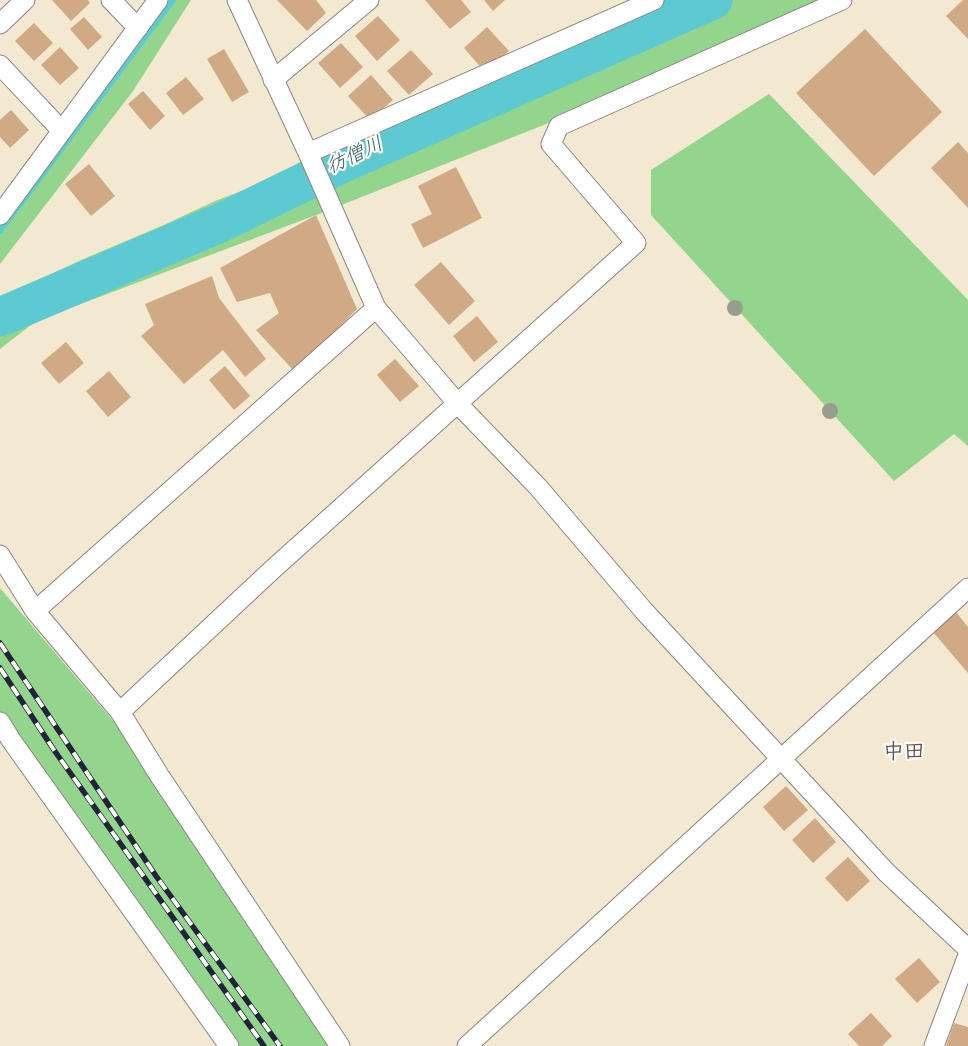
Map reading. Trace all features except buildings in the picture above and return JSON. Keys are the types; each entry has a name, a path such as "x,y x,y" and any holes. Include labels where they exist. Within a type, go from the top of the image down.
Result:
{"street":[{"path":"0,24 26,0"},
{"path":"111,0 138,28"},
{"path":"0,215 158,0"},
{"path":"237,0 308,153 376,308 458,404 538,487 644,611 886,872 968,949"},
{"path":"273,80 369,0"},
{"path":"308,153 654,0"},
{"path":"120,712 273,569 636,243 551,144 559,126 842,0"},
{"path":"0,65 62,131"},
{"path":"36,611 376,308"},
{"path":"0,555 36,611 120,712 340,1046"},
{"path":"467,1046 968,588"},
{"path":"0,722 6,744 229,1046"},
{"path":"934,1046 968,955"}],"green space":[{"path":"148,0 191,0 133,91 0,264 0,198"},
{"path":"654,0 831,0 703,62 316,215 36,321 0,349 0,298 215,201 322,161 393,116"},
{"path":"769,94 968,300 968,446 954,434 894,481 651,215 651,170"},
{"path":"0,588 159,775 340,1046 230,1046 109,862 0,711"}],"waterway":[{"path":"0,231 173,0"},
{"name":"彷僧川","path":"0,317 220,223 341,164 713,0"}],"railway":[{"path":"0,643 156,876 280,1046"},
{"path":"0,668 54,750 264,1046"}],"district":[{"name":"中田","path":"904,755"}]}
